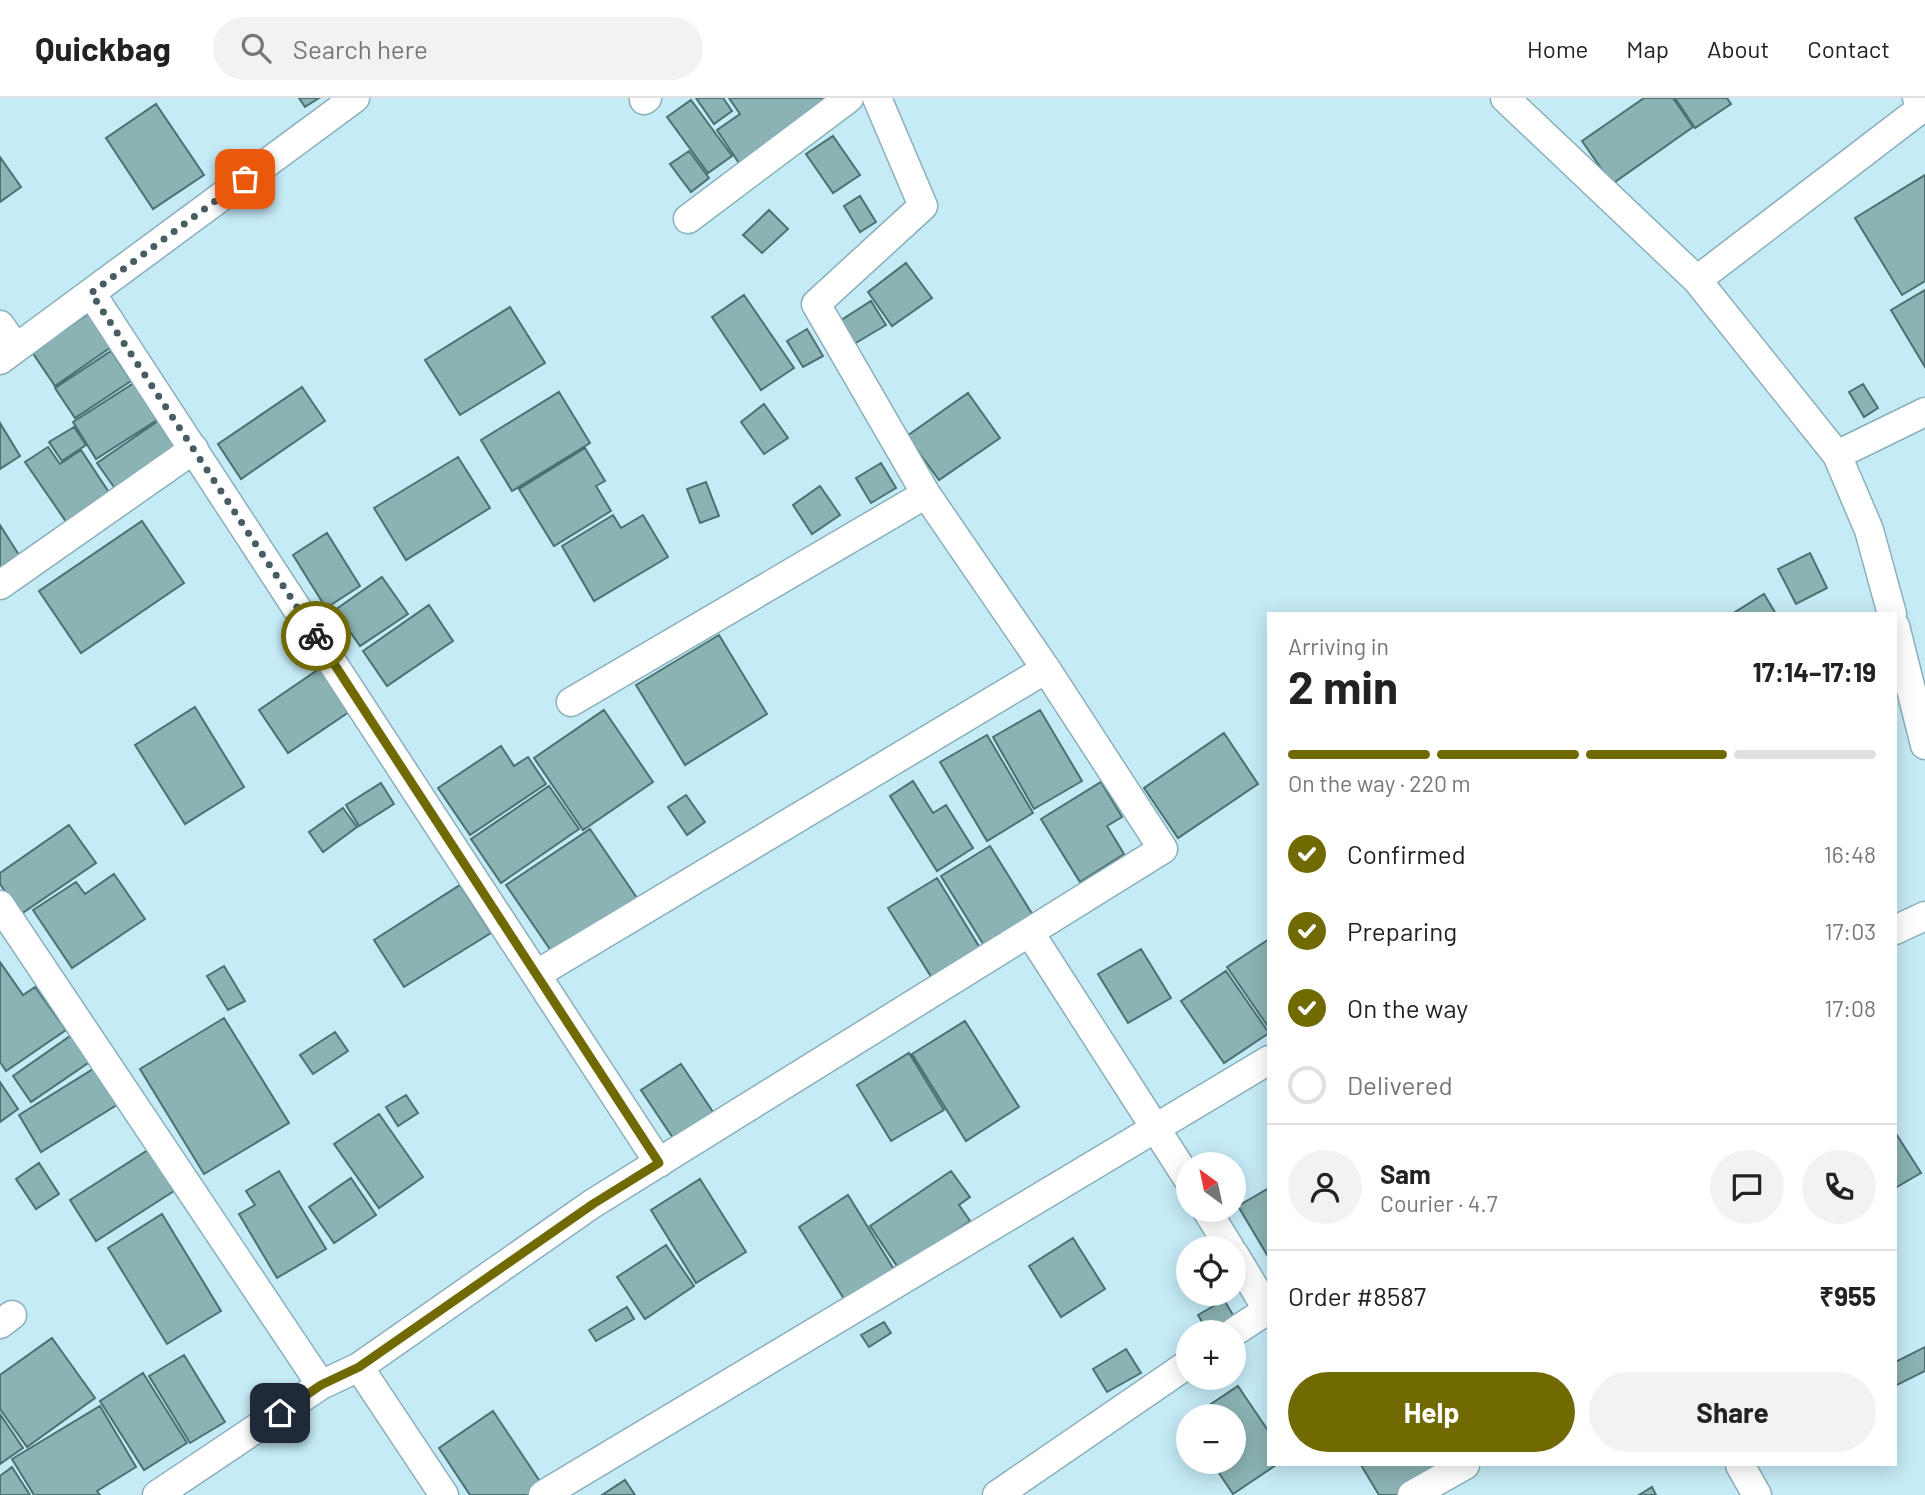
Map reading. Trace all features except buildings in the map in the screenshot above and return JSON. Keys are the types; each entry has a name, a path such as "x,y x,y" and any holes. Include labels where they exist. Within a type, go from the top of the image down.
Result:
{"street":[{"path":"0,325 8,354 355,98"},
{"path":"688,219 849,98"},
{"path":"157,1495 321,1385 359,1367 593,1204 1163,849 1046,669 926,494 816,304 923,206 877,98"},
{"path":"1506,98 1697,280 1837,455 1869,530 1891,612"},
{"path":"1697,280 1922,108 1917,98"},
{"path":"91,293 659,1163"},
{"path":"1837,455 1925,412"},
{"path":"0,585 194,449"},
{"path":"570,702 926,494"},
{"path":"1897,634 1925,745"},
{"path":"537,974 1046,669"},
{"path":"0,905 321,1385"},
{"path":"1897,929 1925,916"},
{"path":"1030,933 1176,1159"},
{"path":"543,1495 1158,1129 1267,1061"},
{"path":"1246,1273 1267,1307"},
{"path":"1246,1324 1267,1310"},
{"path":"359,1367 444,1495"},
{"path":"1011,1491 1176,1373"},
{"path":"1412,1495 1463,1466"},
{"path":"1741,1466 1757,1495"}],"way so far":[{"path":"245,179 91,293 316,636"}],"route":[{"path":"280,1413 321,1385 359,1367 593,1204 659,1163 316,636"}]}
